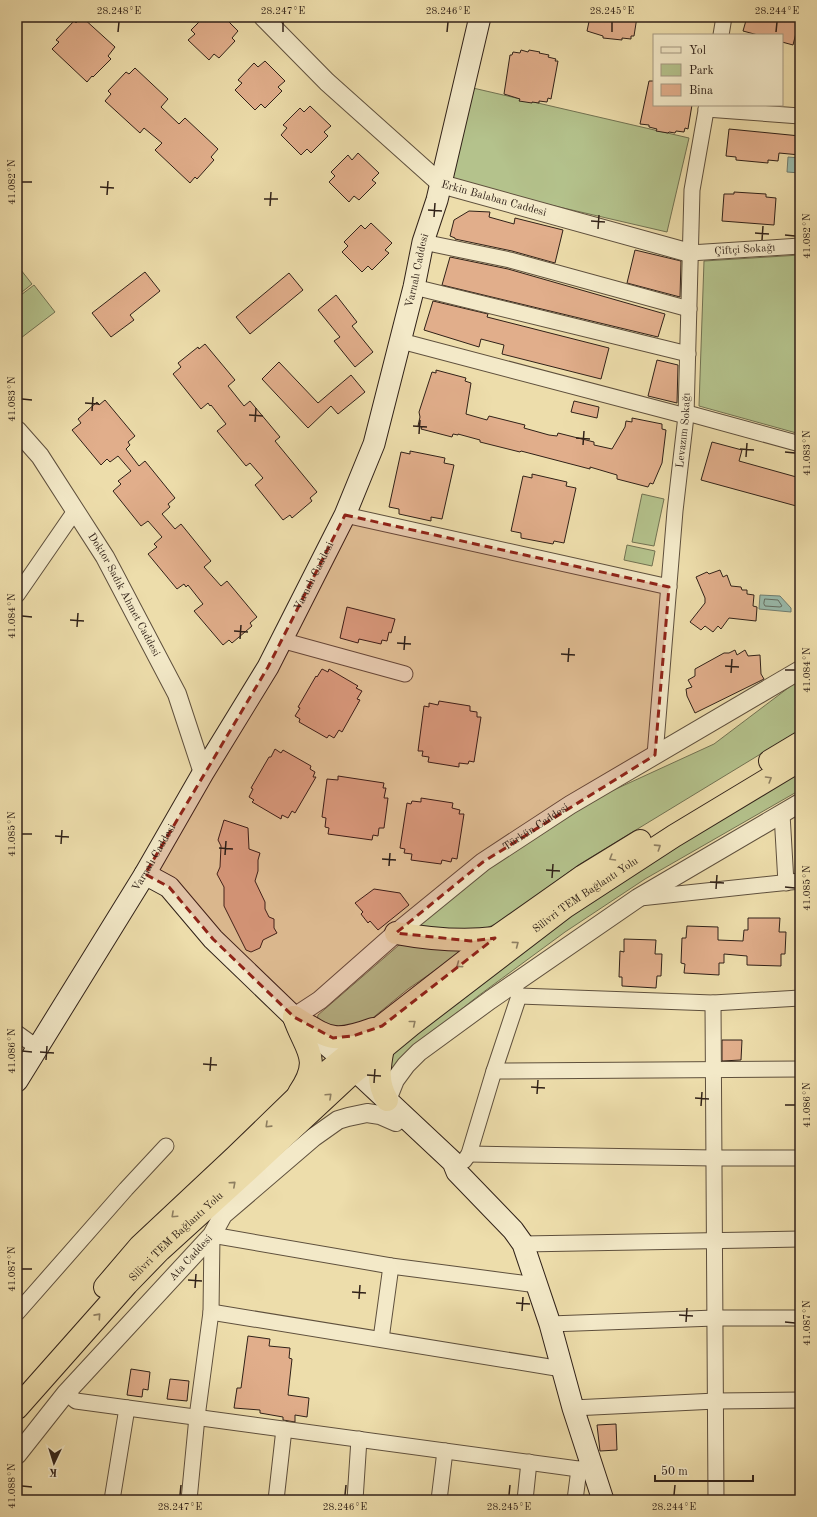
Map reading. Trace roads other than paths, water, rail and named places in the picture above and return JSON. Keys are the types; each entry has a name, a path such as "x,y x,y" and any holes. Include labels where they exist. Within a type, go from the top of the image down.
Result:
{"highway":[{"name":"Silivri TEM Bağlantı Yolu","path":"17,1408 127,1284 160,1250 248,1170 346,1068 382,1026 495,938 583,876 800,743"},
{"name":"Silivri TEM Bağlantı Yolu","path":"17,1389 140,1246 296,1098 383,1048 454,991 565,907 674,836 800,760"},
{"path":"396,933 416,937 471,941 495,938"},
{"path":"294,1017 322,1034 333,1038 353,1036 382,1026"},
{"path":"294,1017 298,1030 311,1056 309,1077 296,1098"},
{"path":"383,1048 380,1064 380,1085 387,1100"}],"main road":[{"name":"Varnalı Caddesi","path":"17,1081 145,874 203,773 268,667 345,516 374,444 414,288 423,242 441,184 480,17"},
{"path":"145,874 169,887 214,939 346,1068 396,1122 446,1168 457,1172"},
{"path":"346,1068 387,1100 453,1162 457,1172 513,1230 523,1244 550,1324 573,1408 586,1470 603,1500"}],"street":[{"name":"Erkin Balaban Caddesi","path":"263,17 327,82 441,184 690,253"},
{"path":"720,34 724,17"},
{"path":"706,107 800,116"},
{"name":"Levazım Sokağı","path":"655,755 675,511 686,415 692,190 706,107"},
{"path":"423,242 510,260 689,309"},
{"name":"Çiftçi Sokağı","path":"690,253 800,246"},
{"path":"414,288 688,354"},
{"path":"401,341 800,444"},
{"name":"Doktor Sadık Ahmet Caddesi","path":"17,430 40,456 105,557 177,694 203,773"},
{"path":"17,595 75,510"},
{"path":"345,516 669,587"},
{"path":"281,640 405,674"},
{"name":"Türkün Caddesi","path":"294,1017 320,1000 396,933 483,862 570,805 800,670"},
{"path":"387,1100 395,1080 406,1064 419,1052 515,991 638,898 800,803"},
{"path":"638,898 793,882 782,814"},
{"path":"515,991 713,1002 800,998"},
{"path":"457,1172 469,1154 494,1070 515,991"},
{"path":"713,1002 716,1500"},
{"path":"17,1033 38,1048"},
{"path":"494,1070 800,1069"},
{"name":"Ata Caddesi","path":"17,1455 66,1393 212,1235 224,1215 314,1137 338,1120 367,1113 380,1115 396,1122"},
{"path":"17,1312 166,1146"},
{"path":"469,1154 800,1158"},
{"path":"189,1500 197,1417 211,1312 212,1235 391,1266 537,1285"},
{"path":"523,1244 800,1239"},
{"path":"381,1339 391,1266"},
{"path":"211,1312 562,1369"},
{"path":"550,1324 715,1318 800,1318"},
{"path":"66,1393 76,1401 586,1470 575,1500"},
{"path":"573,1408 716,1401 800,1400"},
{"path":"112,1500 127,1408"},
{"path":"276,1500 284,1429"},
{"path":"355,1500 359,1439"},
{"path":"439,1500 445,1451"},
{"path":"525,1500 529,1462"}],"water":[{"path":"788,157 800,158 800,173 787,172"},
{"path":"760,595 780,596 791,608 791,612 759,609"}]}
